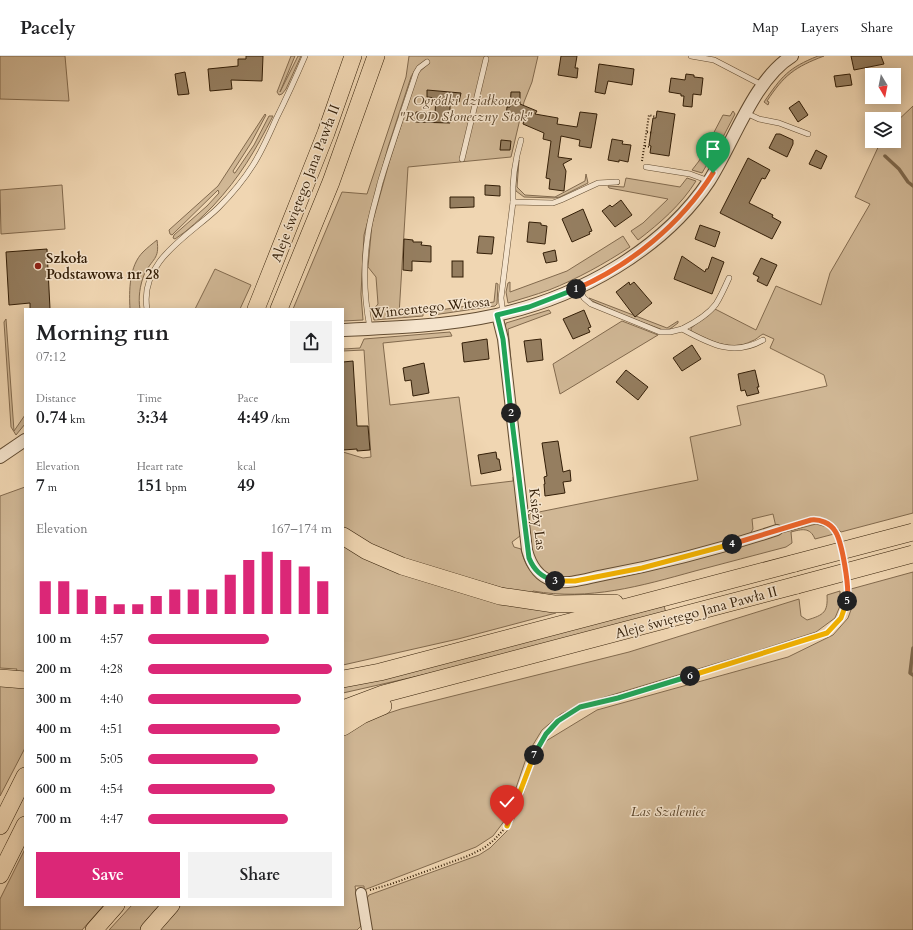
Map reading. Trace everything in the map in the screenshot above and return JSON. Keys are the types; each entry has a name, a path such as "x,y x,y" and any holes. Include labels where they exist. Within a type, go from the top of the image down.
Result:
{"highway":[{"name":"Aleje świętego Jana Pawła II","path":"256,308 326,133 353,56"},
{"name":"Aleje świętego Jana Pawła II","path":"279,308 341,154 376,56"},
{"name":"Aleje świętego Jana Pawła II","path":"675,595 913,532"},
{"path":"344,537 368,551 402,566 500,596 544,603 577,605 615,603 675,595"},
{"name":"Aleje świętego Jana Pawła II","path":"478,669 913,554"},
{"path":"344,680 387,670 675,595"},
{"path":"344,709 383,694 478,669"},
{"path":"344,726 362,714 478,669"},
{"path":"0,678 24,680"},
{"path":"1,824 24,778"},
{"path":"0,875 24,827"},
{"path":"94,930 115,906"},
{"path":"149,930 170,906"}],"street":[{"name":"Wincentego Witosa","path":"344,330 438,324 500,314 535,305 578,288 630,258 657,237 687,210 708,181 762,85 780,64 792,56"},
{"name":"Księży Las","path":"500,314 527,550 532,565 541,575 553,581 575,581 670,561 751,539 777,530"},
{"path":"0,457 24,441"},
{"path":"360,893 366,930"}],"lane":[{"path":"147,308 146,294 148,283 156,268 168,252 218,208 243,180 263,147 305,56"},
{"path":"691,56 714,60 762,85"},
{"path":"462,159 486,59"},
{"path":"370,329 365,296 367,235 370,220 391,148 416,73 419,68 427,62"},
{"path":"746,113 760,120 779,122 808,134"},
{"path":"500,314 513,202 512,187 515,163 521,140"},
{"path":"646,167 690,174 708,181"},
{"path":"513,202 553,203 598,183 617,182"},
{"path":"578,288 587,301 660,332 670,332 682,329 699,319 711,309 716,304 729,278"},
{"path":"682,329 710,343 726,348 750,346 763,340"},
{"path":"344,702 383,694"}],"path":[{"path":"646,167 642,163 649,116 656,117"},
{"path":"647,132 653,133"},
{"path":"645,146 651,147"},
{"path":"777,530 811,520 820,521 831,526 836,532 839,542"},
{"path":"360,893 391,884 468,856 484,848 494,840 507,826 530,762 546,734 558,721 580,707 618,698 827,633 841,618 848,597 847,582"}],"green space":[{"path":"0,56 65,56 69,101 0,99"},
{"path":"291,56 295,56 280,92 298,56 301,56 286,89 279,95 277,92"},
{"name":"Ogródki działkowe \"ROD Słoneczny Stok\"","path":"409,56 538,56 532,82 524,102 511,157 408,167 399,315 423,312 423,316 374,320 372,311 378,304 376,277 368,267 372,224 389,163 416,79 419,72 427,65 424,62 416,68 411,77 388,147 364,235 361,294 363,320 344,321 344,308 293,308 342,192 367,194 406,77"},
{"path":"818,56 824,56 805,64 791,73 773,92 767,101 769,102 768,105 764,102 786,74 799,65"},
{"path":"913,106 913,513 841,532 828,521 820,518 812,518 776,527 773,514 752,519 753,529 749,536 717,545 577,577 557,577 542,571 533,560 528,519 529,514 698,480 690,437 741,425 737,406 827,386 824,375 770,348 774,339 763,334 755,340 744,344 728,345 706,338 691,331 691,328 715,309 756,330 776,286 821,305 830,273 870,204 855,197 878,148 901,148 901,117"},
{"path":"733,111 735,114 702,173 692,170 699,161 723,115 730,116"},
{"path":"265,114 266,115 251,143 233,171 234,173 254,145 269,116 273,116 260,141 231,185 195,224 175,239 173,238 174,235 207,206 219,193 218,190 172,235 170,234 169,230 218,186"},
{"path":"519,160 517,187 525,195 555,197 585,181 586,174 588,183 560,197 554,198 524,197 516,191 515,187"},
{"path":"626,178 680,187 687,178 696,181 684,198 670,213 638,240 631,231 643,223 668,199 609,188 608,186 624,187"},
{"path":"62,185 65,229 1,234 0,190"},
{"path":"623,236 630,247 600,265 549,290 508,303 506,292 508,283 510,282 510,292 567,271"},
{"path":"157,240 158,247 155,259 147,269 141,283 139,296 140,308 130,308 132,271 138,258"},
{"path":"215,269 251,285 240,308 196,308"},
{"path":"496,283 498,284 497,304 495,306 433,315 433,311 494,302"},
{"path":"589,298 667,328 678,321 678,323 670,329 663,330 623,315 590,300"},
{"path":"549,310 551,313 508,329 511,360 509,359 505,328 506,323"},
{"path":"6,319 14,431 24,416 24,425 16,435 11,427 4,322"},
{"path":"622,321 658,335 560,394 553,364"},
{"path":"450,332 452,336 383,343 390,405 459,397 471,486 513,481 513,477 516,479 522,532 520,536 512,542 514,547 521,549 525,562 531,571 550,584 778,534 816,524 827,527 834,534 815,539 811,532 805,530 791,532 792,543 786,547 635,587 595,593 574,594 554,594 533,591 531,596 440,570 380,550 366,543 344,527 344,452 363,458 371,457 364,350 344,351 344,349 360,348 364,339"},
{"path":"24,487 24,750 0,796 0,681 10,683 17,669 0,668 0,496"},
{"path":"344,543 555,611 556,613 458,639 344,665"},
{"name":"Las Szaleniec","path":"913,572 913,930 371,930 366,900 369,895 479,855 490,848 507,831 514,819 538,753 546,741 597,710 788,657 833,635 848,618 852,607 850,601 851,589"},
{"path":"840,591 840,606 835,618 816,632 582,704 561,714 542,730 528,753 505,820 493,836 476,847 364,890 364,886 355,886 361,926 357,930 159,930 180,906 344,906 344,732 364,721 401,709 629,652 799,599 801,616 807,620 824,612 827,605 827,595"},
{"path":"664,606 666,613 493,659 344,693 344,687"},
{"path":"24,851 24,906 103,906 82,930 0,930 0,899"},
{"path":"131,906 163,906 142,930 109,930"}],"building":[{"path":"246,56 263,56 262,81 231,80 232,89 210,91 208,69 238,66 238,59 246,59"},
{"path":"561,56 577,56 575,68 578,68 577,78 558,75"},
{"path":"851,56 881,56 884,64 854,70"},
{"path":"599,64 634,69 632,85 608,81 605,94 595,92"},
{"path":"185,72 189,94 178,95 175,74"},
{"path":"686,74 703,78 701,95 693,94 692,107 683,106 684,96 681,96 681,94 669,92 671,78 685,80"},
{"path":"850,74 852,85 836,87 834,76"},
{"path":"427,90 461,93 459,102 450,101 450,123 415,122 416,112 435,113 436,98 427,97"},
{"path":"511,92 520,92 520,104 537,111 535,114 558,118 557,124 577,127 580,112 597,114 591,148 579,146 580,140 561,136 558,157 572,159 563,164 566,171 564,191 549,189 550,179 546,178 551,141 543,139 544,133 523,124 524,120 506,118 507,107 510,107"},
{"path":"799,101 808,115 798,122 789,108"},
{"path":"657,111 675,114 669,156 650,153 651,146 649,145 653,118 656,118"},
{"path":"776,134 780,134 793,140 793,144 787,157 769,148"},
{"path":"612,139 623,141 622,144 631,145 628,162 608,160"},
{"path":"501,140 511,141 510,150 500,150"},
{"path":"816,150 827,156 821,169 809,164"},
{"path":"748,158 770,170 765,179 762,178 749,203 773,215 772,217 781,222 772,239 720,213"},
{"path":"485,185 500,186 500,196 485,195"},
{"path":"450,197 474,197 474,207 450,208"},
{"path":"621,200 632,215 615,227 602,211 610,205 612,207"},
{"path":"583,209 592,231 589,232 590,234 572,242 562,219"},
{"path":"529,222 541,223 541,225 547,226 545,244 527,242"},
{"path":"700,225 720,232 715,247 695,239"},
{"path":"479,236 494,237 492,254 477,253"},
{"path":"404,239 413,240 413,242 422,242 421,245 431,246 431,262 412,261 412,271 403,270"},
{"path":"47,249 50,308 30,308 30,303 9,305 6,252"},
{"path":"555,250 557,261 546,263 543,253"},
{"path":"682,256 705,272 706,269 708,269 712,257 724,262 712,294 674,279"},
{"path":"761,258 777,265 767,286 757,281 759,277 753,274"},
{"path":"452,261 463,261 463,277 452,277"},
{"path":"629,282 630,285 634,282 652,303 635,317 616,292"},
{"path":"584,310 591,327 588,328 590,332 573,339 563,319"},
{"path":"487,339 489,359 464,362 462,343"},
{"path":"541,339 543,360 527,362 524,341"},
{"path":"692,345 701,359 682,371 673,358"},
{"path":"353,361 357,426 368,426 370,450 344,450 344,362"},
{"path":"424,363 429,393 413,396 411,380 405,381 403,368"},
{"path":"626,370 648,387 638,400 616,382"},
{"path":"755,370 759,393 747,396 745,390 741,391 738,374"},
{"path":"558,441 563,472 570,470 571,481 563,482 565,493 545,496 544,477 547,476 542,443"},
{"path":"496,452 501,470 481,474 478,455"}],"waterway":[{"path":"885,156 899,169 908,182 913,186"},
{"path":"913,648 910,673 913,675"}],"place":[{"name":"Szkoła Podstawowa nr 28","path":"38,266"}],"route":[{"path":"507,826 530,762 546,734 558,721 580,707 618,698 827,633 841,618 848,597 847,582 838,536 831,526 817,520 811,520 751,539 670,561 575,581 553,581 541,575 536,571 529,558 503,339 497,315 529,307 578,288 630,258 674,223 687,210 697,198 713,173"}]}
